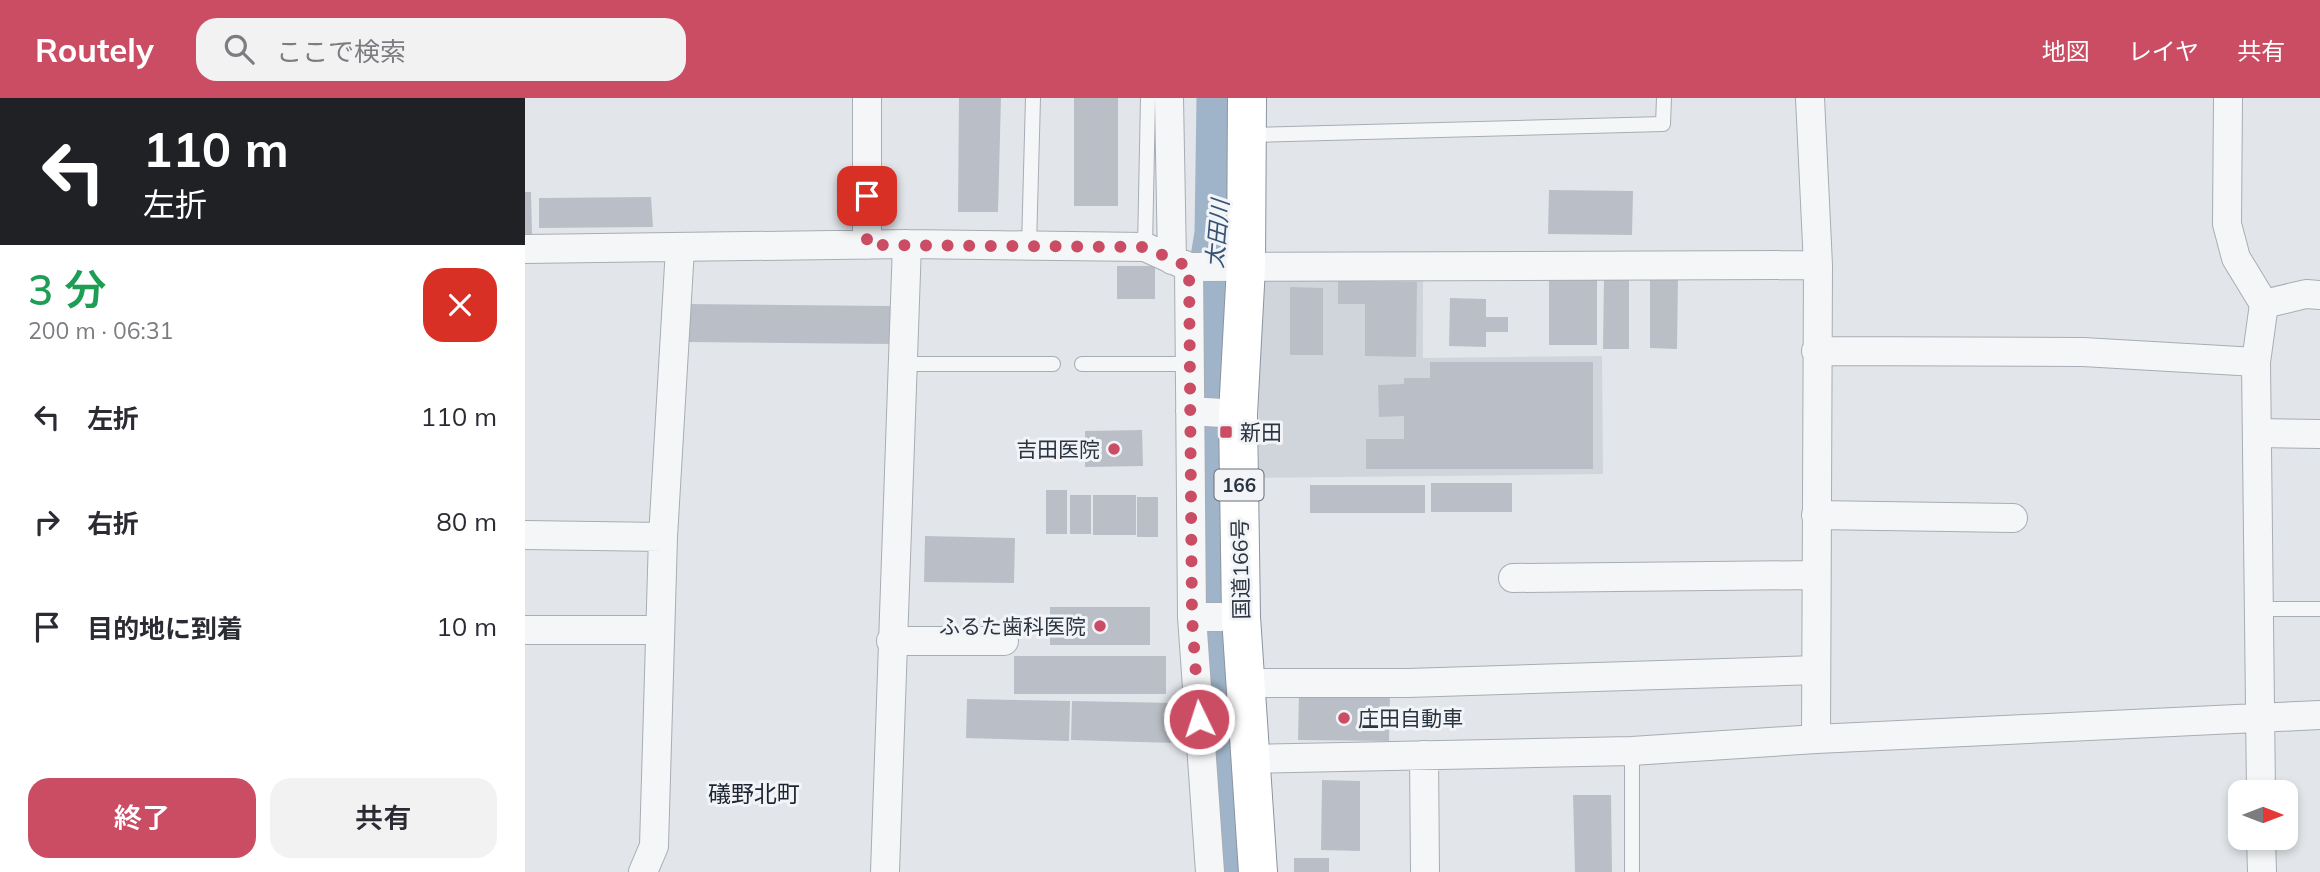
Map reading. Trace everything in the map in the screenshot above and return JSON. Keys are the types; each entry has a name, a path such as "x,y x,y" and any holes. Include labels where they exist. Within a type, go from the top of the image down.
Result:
{"highway":[{"name":"国道166号","path":"1247,98 1239,268 1212,413 1215,617 1243,683 1258,872"}],"street":[{"path":"867,98 867,245"},
{"path":"1169,98 1186,264 1189,364 1212,413"},
{"path":"1810,98 1818,265 1816,739"},
{"path":"2228,98 2227,224 2236,258 2264,304 2256,362 2261,780"},
{"path":"885,872 907,244"},
{"path":"525,249 907,244 1145,247 1186,264 1239,268 1818,265"},
{"path":"643,872 654,846 663,537 680,247"},
{"path":"2264,304 2306,294 2320,295"},
{"path":"1816,351 2083,352 2256,362"},
{"path":"2257,433 2320,434"},
{"path":"1816,515 2013,517"},
{"path":"525,535 663,537"},
{"path":"1513,578 1816,575"},
{"path":"1210,872 1215,617"},
{"path":"525,630 660,630"},
{"path":"891,641 1004,641"},
{"path":"1243,683 1408,683 1816,670"},
{"path":"1249,759 1632,751 1816,739 2320,715"},
{"path":"1425,755 1425,872"},
{"path":"2261,850 2262,872"}],"lane":[{"path":"1029,246 1034,98"},
{"path":"1145,247 1148,98"},
{"path":"1247,135 1663,124 1664,98"},
{"path":"903,364 1053,364"},
{"path":"1082,364 1189,364"},
{"path":"2259,609 2320,609"},
{"path":"1632,751 1632,872"}],"shaded area":[{"path":"1258,281 1423,281 1423,358 1602,356 1603,474 1259,478"}],"building":[{"path":"959,98 1001,98 998,212 958,212"},
{"path":"1074,98 1118,98 1118,206 1074,206"},
{"path":"1549,190 1633,191 1632,235 1548,234"},
{"path":"525,192 531,192 532,235 525,235"},
{"path":"651,197 653,227 539,228 539,198"},
{"path":"1117,266 1155,266 1155,299 1117,299"},
{"path":"1604,277 1629,278 1629,349 1603,349"},
{"path":"1650,278 1678,278 1677,349 1650,348"},
{"path":"1549,280 1597,280 1597,345 1549,345"},
{"path":"1338,281 1417,282 1416,357 1365,356 1365,304 1338,304"},
{"path":"1290,287 1323,288 1323,355 1290,355"},
{"path":"1450,298 1486,299 1486,317 1508,317 1508,332 1486,332 1486,347 1449,346"},
{"path":"684,304 891,306 890,344 684,342"},
{"path":"1430,362 1593,362 1593,469 1366,469 1366,439 1404,439 1404,416 1379,417 1378,385 1404,384 1404,378 1430,378"},
{"name":"吉田医院","path":"1142,430 1143,466 1085,467 1085,431"},
{"path":"1431,483 1512,483 1512,512 1431,512"},
{"path":"1310,485 1425,485 1425,513 1310,513"},
{"path":"1046,490 1067,490 1067,534 1046,534"},
{"path":"1070,495 1091,495 1091,534 1070,534"},
{"path":"1093,495 1136,495 1136,535 1093,535"},
{"path":"1137,497 1158,497 1158,537 1137,537"},
{"path":"925,536 1015,538 1014,583 924,582"},
{"name":"ふるた歯科医院","path":"1050,607 1150,607 1150,645 1050,645"},
{"path":"1014,656 1166,656 1166,694 1014,694"},
{"name":"庄田自動車","path":"1299,694 1390,695 1389,741 1298,740"},
{"path":"967,699 1070,701 1069,741 966,738"},
{"path":"1072,701 1175,703 1174,743 1071,740"},
{"path":"1322,780 1360,781 1360,851 1321,850"},
{"path":"1573,795 1611,795 1612,872 1575,872"},
{"path":"1294,858 1329,858 1329,872 1294,872"}],"waterway":[{"name":"太田川","path":"1222,98 1220,234 1207,312 1215,645 1237,872"}],"place":[{"name":"新田","path":"1226,432"},
{"name":"吉田医院","path":"1114,449"},
{"name":"ふるた歯科医院","path":"1100,626"},
{"name":"庄田自動車","path":"1344,718"}],"district":[{"name":"礒野北町","path":"754,793"}],"route":[{"path":"867,196 867,245 1145,247 1189,267 1192,617 1199,719"}]}
